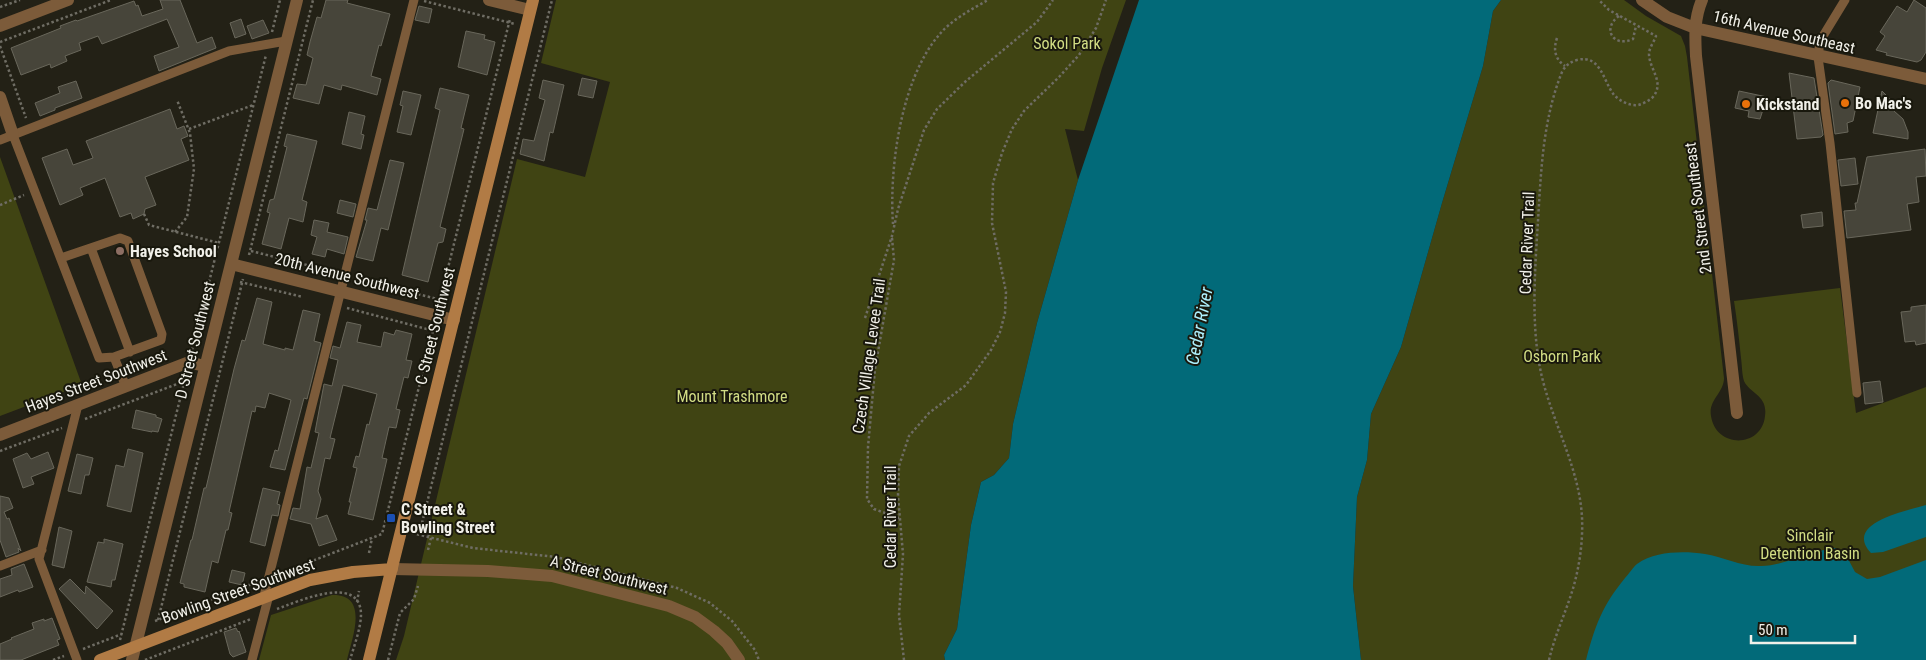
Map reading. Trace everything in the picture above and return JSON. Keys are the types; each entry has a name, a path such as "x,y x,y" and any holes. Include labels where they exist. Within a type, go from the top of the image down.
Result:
{"main road":[{"name":"C Street Southwest","path":"368,660 531,5"},
{"name":"Bowling Street Southwest","path":"100,660 266,595 310,580 331,575 392,569"}],"street":[{"path":"0,26 68,0"},
{"name":"D Street Southwest","path":"132,660 297,0"},
{"path":"489,0 531,5"},
{"name":"16th Avenue Southeast","path":"1642,0 1667,17 1695,28 1818,57 1926,79"},
{"name":"2nd Street Southeast","path":"1702,0 1696,15 1696,56 1737,413"},
{"path":"0,97 14,135"},
{"name":"20th Avenue Southwest","path":"231,264 454,320"},
{"name":"Hayes Street Southwest","path":"0,434 189,362 204,366"},
{"name":"A Street Southwest","path":"392,569 488,571 552,576 668,606 695,616 727,643 739,660"}],"lane":[{"path":"252,660 269,578 414,0"},
{"path":"1845,0 1820,41 1818,57 1830,143 1857,393"},
{"path":"0,140 229,51 286,41"},
{"path":"14,135 99,358 114,357 161,340 162,334 128,241 120,238 61,258"},
{"path":"91,248 130,352"},
{"path":"114,357 126,387"},
{"path":"75,656 39,559 78,405"},
{"path":"0,566 42,550"}],"path":[{"path":"0,8 20,0"},
{"path":"0,42 111,0"},
{"path":"192,351 280,0"},
{"path":"249,256 313,0"},
{"path":"420,0 515,24"},
{"path":"428,550 431,538 422,523 552,0"},
{"name":"Czech Village Levee Trail","path":"894,228 892,200 898,140 910,85 923,58 939,34 988,0"},
{"name":"Czech Village Levee Trail","path":"865,318 924,130 937,108 966,80 1037,22 1053,0"},
{"name":"Cedar River Trail","path":"904,660 899,615 903,554 898,496 899,466 909,436 929,413 966,385 991,350 1005,312 1006,292 992,223 993,183 1002,153 1012,129 1024,111 1059,77 1078,55 1096,28 1106,0"},
{"path":"1557,38 1555,53 1560,62 1565,66 1575,60 1590,60 1599,67 1610,90 1618,99 1630,104 1639,105 1645,103 1655,94 1657,79 1649,57 1649,51 1656,36 1609,10 1599,0"},
{"path":"1619,16 1611,23 1610,28 1612,35 1617,40 1624,42 1633,39 1636,26"},
{"path":"439,305 511,17"},
{"path":"0,46 30,128"},
{"name":"Cedar River Trail","path":"1548,660 1574,584 1582,538 1582,516 1576,482 1547,396 1540,367 1536,335 1536,248 1544,150 1550,110 1558,80 1565,66"},
{"path":"175,232 185,222 189,211 194,168 189,129 177,100"},
{"path":"189,129 253,104"},
{"path":"0,205 35,190"},
{"path":"144,214 149,225 225,244"},
{"name":"Czech Village Levee Trail","path":"892,236 894,260 875,370 868,447 867,499 874,509 900,518"},
{"path":"157,627 243,277"},
{"path":"152,622 382,534 434,326"},
{"path":"0,451 185,380 120,641"},
{"path":"369,553 372,538"},
{"path":"388,660 400,613 414,599 418,586"},
{"path":"357,602 359,592"},
{"path":"360,611 370,613"},
{"path":"53,660 75,656 129,631"}],"green space":[{"name":"Mount Trashmore","path":"556,0 1126,0 1102,68 1084,131 1065,129 1078,180 1037,323 1013,424 1009,458 994,475 981,482 971,525 957,629 944,655 945,660 396,660 404,636 517,159 585,177 610,82 541,63"},
{"name":"Osborn Park","path":"1501,0 1624,0 1646,16 1681,36 1687,57 1724,378 1722,388 1711,410 1715,427 1721,434 1729,439 1748,439 1762,427 1765,416 1764,403 1743,379 1734,301 1840,288 1856,413 1926,387 1926,660 1361,660 1353,586 1357,497 1367,460 1371,414 1401,347 1483,66 1493,11"},
{"path":"0,157 82,385 0,416"},
{"path":"332,595 344,597 351,602 355,609 356,619 347,660 259,660 271,615"}],"water":[{"name":"Cedar River","path":"1139,0 1501,0 1493,11 1483,66 1401,347 1371,414 1367,460 1357,497 1353,586 1361,660 945,660 944,655 957,629 971,525 981,482 994,475 1009,458 1013,424 1037,323 1078,180"},
{"name":"Sinclair Detention Basin","path":"1926,505 1926,537 1883,552 1871,553 1865,543 1865,534 1871,526 1892,515"},
{"name":"Sinclair Detention Basin","path":"1835,548 1846,555 1855,572 1867,579 1880,577 1926,560 1926,660 1586,660 1596,626 1610,598 1632,569 1644,560 1661,554 1688,552 1705,554 1747,565 1761,566 1780,563"}],"building":[{"path":"160,0 180,0 197,43 212,37 216,48 159,71 154,56 179,47 167,19 102,44 98,36 79,43 81,50 65,56 67,61 51,68 50,64 21,75 11,48 61,28 60,26 134,1 136,6 138,5 142,16 163,9"},
{"path":"326,0 348,0 347,3 390,14 371,76 381,79 377,95 342,85 341,90 324,85 319,104 293,98 297,84 306,85 313,58 307,55 310,42 317,17 321,18"},
{"path":"1914,0 1926,8 1926,52 1921,60 1917,62 1886,55 1887,53 1876,50 1885,36 1880,32 1897,6 1907,12"},
{"path":"419,6 432,9 429,23 415,20"},
{"path":"241,19 246,34 235,38 230,23"},
{"path":"263,20 269,33 252,39 247,26"},
{"path":"466,31 485,35 484,39 495,42 487,75 458,67"},
{"path":"1789,73 1814,78 1823,135 1821,137 1797,139"},
{"path":"582,78 597,81 593,98 578,95"},
{"path":"543,80 564,85 553,133 550,132 544,161 520,154 523,139 534,141 545,100 539,98"},
{"path":"1831,80 1860,87 1853,121 1847,123 1848,132 1835,134 1828,83"},
{"path":"76,81 82,98 40,116 35,103 60,93 58,87"},
{"path":"440,88 469,95 461,128 464,129 440,227 446,229 443,242 438,243 428,282 402,275 440,110 435,108"},
{"path":"403,91 421,95 411,135 397,132 403,106 400,105"},
{"name":"Kickstand","path":"1739,91 1767,97 1760,119 1748,117 1749,111 1735,108"},
{"path":"1882,91 1895,104 1894,111 1903,119 1908,132 1908,139 1873,133"},
{"path":"170,109 177,129 184,126 188,136 181,139 189,160 145,177 156,205 145,209 144,214 133,219 131,213 120,217 105,178 80,188 83,195 60,205 42,158 67,149 73,165 93,158 86,141"},
{"path":"349,112 365,116 361,134 364,135 361,149 342,144"},
{"path":"287,134 317,141 302,200 307,202 303,222 289,218 281,249 262,244 270,213 267,212 270,200 274,199 287,147 284,146"},
{"path":"1925,149 1926,176 1916,177 1919,202 1907,204 1911,230 1847,238 1844,211 1856,210 1855,203 1857,203 1867,157"},
{"path":"1855,158 1858,184 1841,186 1838,160"},
{"path":"390,160 404,163 388,230 381,228 373,261 356,257 367,220 365,220 368,208 377,210"},
{"path":"340,200 356,204 353,217 337,213"},
{"path":"1822,212 1823,226 1803,228 1801,215"},
{"path":"314,220 329,223 327,232 348,237 344,254 327,249 325,257 312,254 317,237 311,235"},
{"path":"257,298 272,302 263,344 285,350 285,348 293,350 303,310 320,314 314,341 321,343 307,399 304,398 285,470 270,467 275,450 278,451 291,400 269,393 265,408 256,406 255,412 252,411 229,512 232,513 228,530 226,530 218,563 212,561 205,592 184,587 184,584 180,583 204,488 206,488 234,369 242,340 245,341"},
{"path":"1926,305 1926,343 1916,345 1915,341 1905,342 1901,312 1911,311 1911,307"},
{"path":"347,322 361,325 357,342 381,347 384,332 394,335 396,330 412,334 406,360 412,361 408,378 404,377 396,409 400,410 396,428 389,427 382,458 387,459 373,520 348,514 357,468 353,467 356,456 359,457 377,394 343,385 330,438 335,439 330,459 325,458 318,491 321,499 316,519 327,515 337,540 319,546 311,524 290,519 293,508 300,509 307,467 311,468 319,433 315,432 324,384 332,386 338,360 330,358 333,346 340,348"},
{"path":"1880,381 1883,402 1865,404 1863,383"},
{"path":"136,410 156,415 156,417 162,419 158,432 132,428"},
{"path":"128,449 143,453 131,512 107,506 116,465 124,467"},
{"path":"48,452 54,468 31,477 34,484 23,488 13,459 27,453 31,459"},
{"path":"77,454 93,458 89,475 85,475 81,494 68,491"},
{"path":"263,488 280,492 277,504 280,505 278,516 272,515 265,546 250,542"},
{"path":"0,496 9,498 13,508 4,512 7,519 9,518 21,551 18,548 19,552 6,557 0,540"},
{"path":"59,527 72,531 64,568 52,565"},
{"path":"104,539 123,544 115,580 112,580 111,587 87,582 98,542 104,543"},
{"path":"24,564 33,587 0,597 0,579 12,575 11,569"},
{"path":"232,570 245,573 242,585 229,582"},
{"path":"70,579 85,594 86,586 113,611 97,629 59,589"},
{"path":"52,618 60,639 57,640 59,645 21,660 0,660 0,644 34,629 32,623"},
{"path":"236,628 239,631 246,652 233,657 230,654 224,632"}],"place":[{"name":"Bo Mac's","path":"1845,103"},
{"name":"Kickstand","path":"1746,104"},
{"name":"Hayes School","path":"120,251"},
{"name":"C Street & Bowling Street","path":"391,518"}],"park label":[{"name":"Sokol Park","path":"1067,43"}]}
